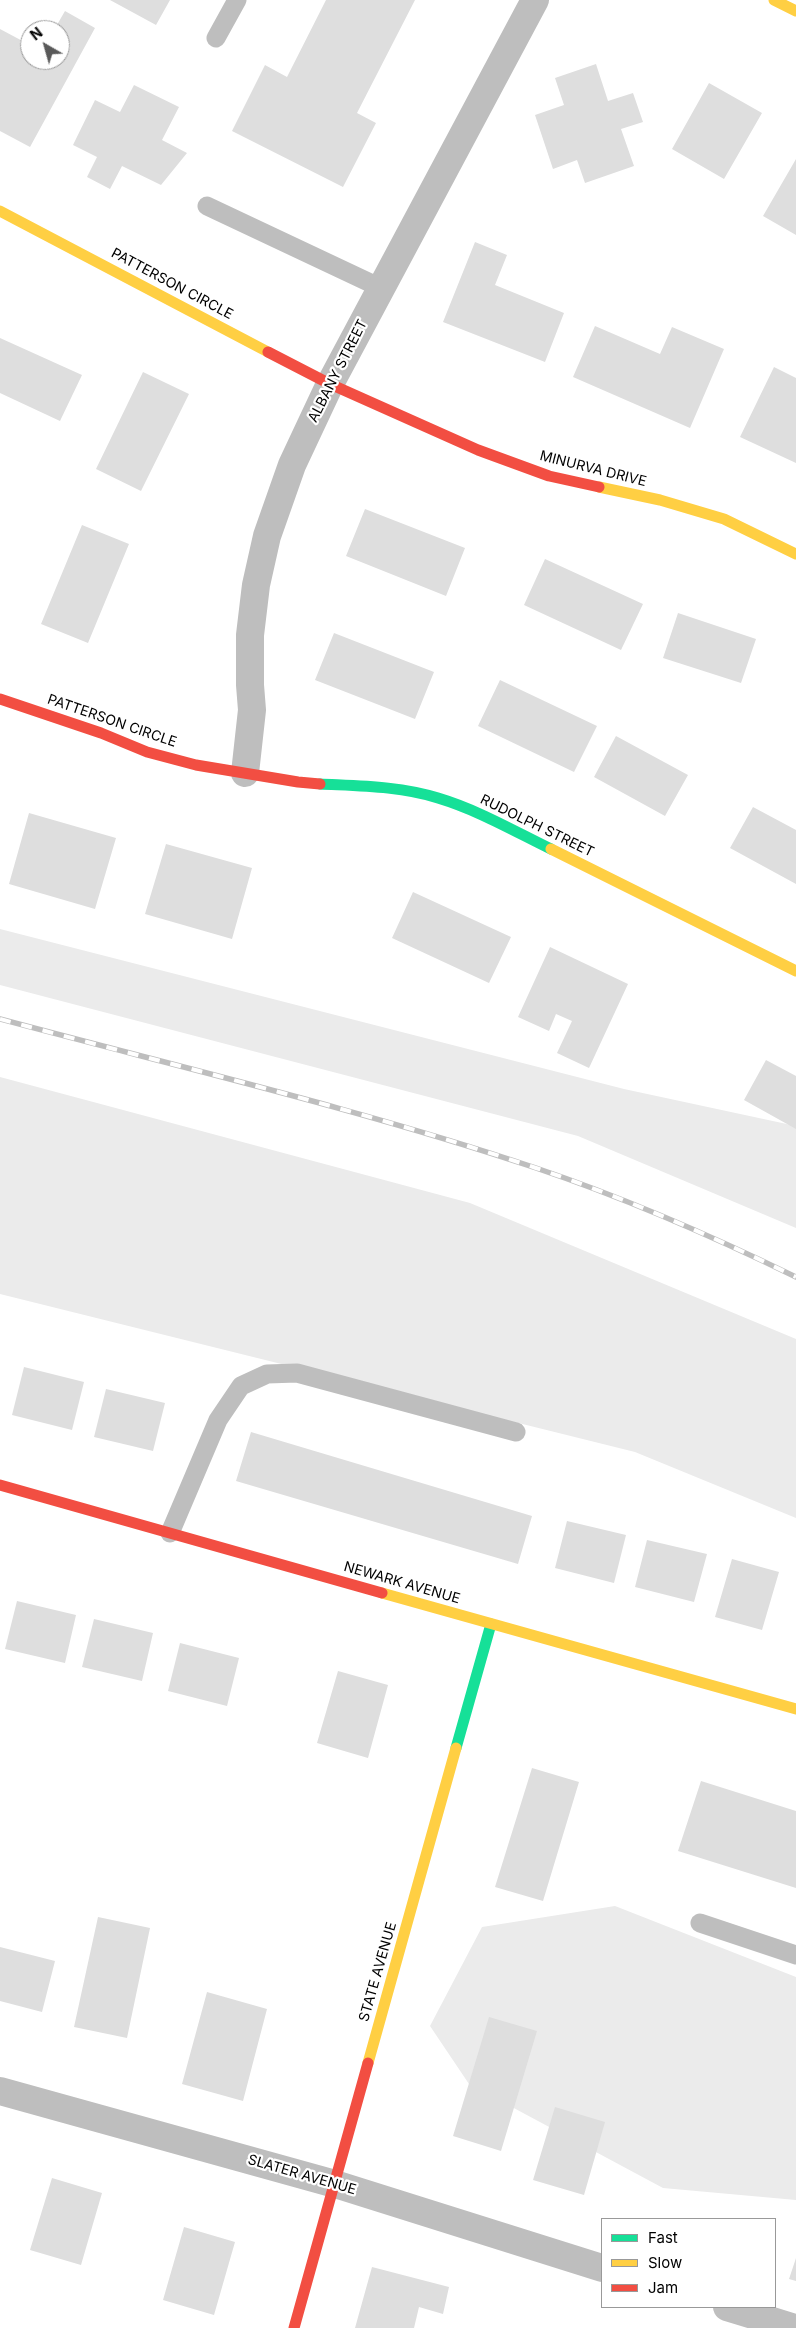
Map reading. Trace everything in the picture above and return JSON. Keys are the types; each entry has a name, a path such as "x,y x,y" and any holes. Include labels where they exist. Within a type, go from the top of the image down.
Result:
{"street":[{"name":"ALBANY STREET","path":"245,774 252,710 250,635 256,585 267,536 292,465 330,384 535,0"},
{"path":"774,0 796,11"},
{"name":"PATTERSON CIRCLE","path":"0,211 330,384"},
{"name":"MINURVA DRIVE","path":"330,384 478,450 549,476 660,500 724,519 796,554"},
{"name":"PATTERSON CIRCLE","path":"0,698 101,733 147,752 245,774"},
{"name":"RUDOLPH STREET","path":"245,774 298,782 396,789 438,798 487,817 796,971"},
{"name":"NEWARK AVENUE","path":"0,1485 796,1709"},
{"name":"STATE AVENUE","path":"294,2328 491,1624"},
{"name":"SLATER AVENUE","path":"0,2091 335,2184 601,2268"},
{"path":"730,2308 795,2328"}],"lane":[{"path":"216,38 237,0"},
{"path":"207,206 381,288"},
{"path":"170,1533 218,1420 241,1386 267,1374 297,1373 516,1432"},
{"path":"700,1923 796,1955"}],"shaded area":[{"path":"0,929 624,1089 796,1126 796,1228 578,1136 0,985"},
{"path":"0,1077 470,1203 796,1339 796,1518 635,1452 0,1294"},
{"path":"615,1906 796,1977 796,2200 663,2188 469,2084 430,2026 482,1927"}],"building":[{"path":"110,0 170,0 156,25"},
{"path":"326,0 415,0 357,113 376,123 343,187 232,131 265,65 287,77"},
{"path":"65,11 95,28 30,147 0,131 0,29 20,40 20,70 70,70 70,20 60,20"},
{"path":"596,64 608,101 633,93 643,122 621,129 634,166 585,183 577,160 553,169 535,115 564,105 555,78"},
{"path":"709,83 762,113 724,179 672,149"},
{"path":"134,85 179,107 162,140 187,153 161,185 122,166 110,189 87,177 97,157 73,145 95,100 120,112"},
{"path":"796,159 796,235 763,216"},
{"path":"475,242 507,255 495,285 564,313 545,362 443,322"},
{"path":"595,326 660,354 672,327 724,349 690,428 573,377"},
{"path":"0,338 82,375 60,421 0,393"},
{"path":"774,367 796,378 796,463 740,437"},
{"path":"143,372 189,394 141,491 96,469"},
{"path":"365,509 465,548 446,596 346,556"},
{"path":"82,525 129,544 88,643 41,624"},
{"path":"545,559 643,604 621,650 524,605"},
{"path":"678,613 756,639 741,683 663,658"},
{"path":"334,633 434,672 415,719 315,680"},
{"path":"500,680 597,726 574,772 478,726"},
{"path":"616,736 688,775 665,816 594,777"},
{"path":"753,807 796,830 796,884 730,848"},
{"path":"29,813 116,838 95,909 9,884"},
{"path":"166,844 252,868 232,939 145,914"},
{"path":"413,892 511,937 489,983 392,938"},
{"path":"550,947 628,984 589,1068 557,1053 572,1021 556,1014 549,1031 518,1017"},
{"path":"766,1060 796,1076 796,1129 744,1100"},
{"path":"24,1367 84,1382 72,1430 12,1415"},
{"path":"106,1389 165,1403 153,1451 94,1437"},
{"path":"251,1432 532,1516 518,1564 236,1481"},
{"path":"567,1521 626,1535 614,1583 555,1568"},
{"path":"647,1540 707,1554 694,1602 635,1587"},
{"path":"732,1559 779,1572 762,1630 715,1617"},
{"path":"17,1601 76,1615 65,1663 5,1649"},
{"path":"94,1619 153,1633 142,1681 82,1667"},
{"path":"180,1643 239,1658 227,1706 168,1691"},
{"path":"338,1671 388,1685 368,1758 317,1743"},
{"path":"532,1768 579,1782 543,1901 495,1887"},
{"path":"701,1781 796,1811 796,1888 678,1851"},
{"path":"98,1917 150,1928 127,2038 74,2027"},
{"path":"0,1947 55,1961 42,2012 0,2001"},
{"path":"207,1992 267,2009 243,2101 182,2084"},
{"path":"489,2017 537,2031 501,2151 453,2136"},
{"path":"555,2107 605,2122 584,2195 533,2180"},
{"path":"52,2178 102,2193 81,2265 30,2250"},
{"path":"184,2227 235,2242 214,2315 163,2300"},
{"path":"796,2258 796,2281 789,2279"},
{"path":"372,2267 449,2287 443,2314 419,2307 414,2328 355,2328"}],"railway":[{"path":"0,1019 269,1089 403,1127 536,1168 668,1218 796,1277"}],"traffic: fast":[{"path":"320,784 364,786 424,794 482,815 551,849"},
{"path":"456,1748 491,1624"}],"traffic: slow":[{"path":"774,0 796,11"},
{"path":"0,211 268,352"},
{"path":"599,487 660,500 724,519 796,554"},
{"path":"551,849 796,971"},
{"path":"382,1593 796,1709"},
{"path":"368,2063 456,1748"}],"traffic: jam":[{"path":"268,352 330,384 478,450 549,476 599,487"},
{"path":"0,699 101,733 147,752 196,765 320,784"},
{"path":"0,1485 382,1593"},
{"path":"294,2328 368,2063"}]}
